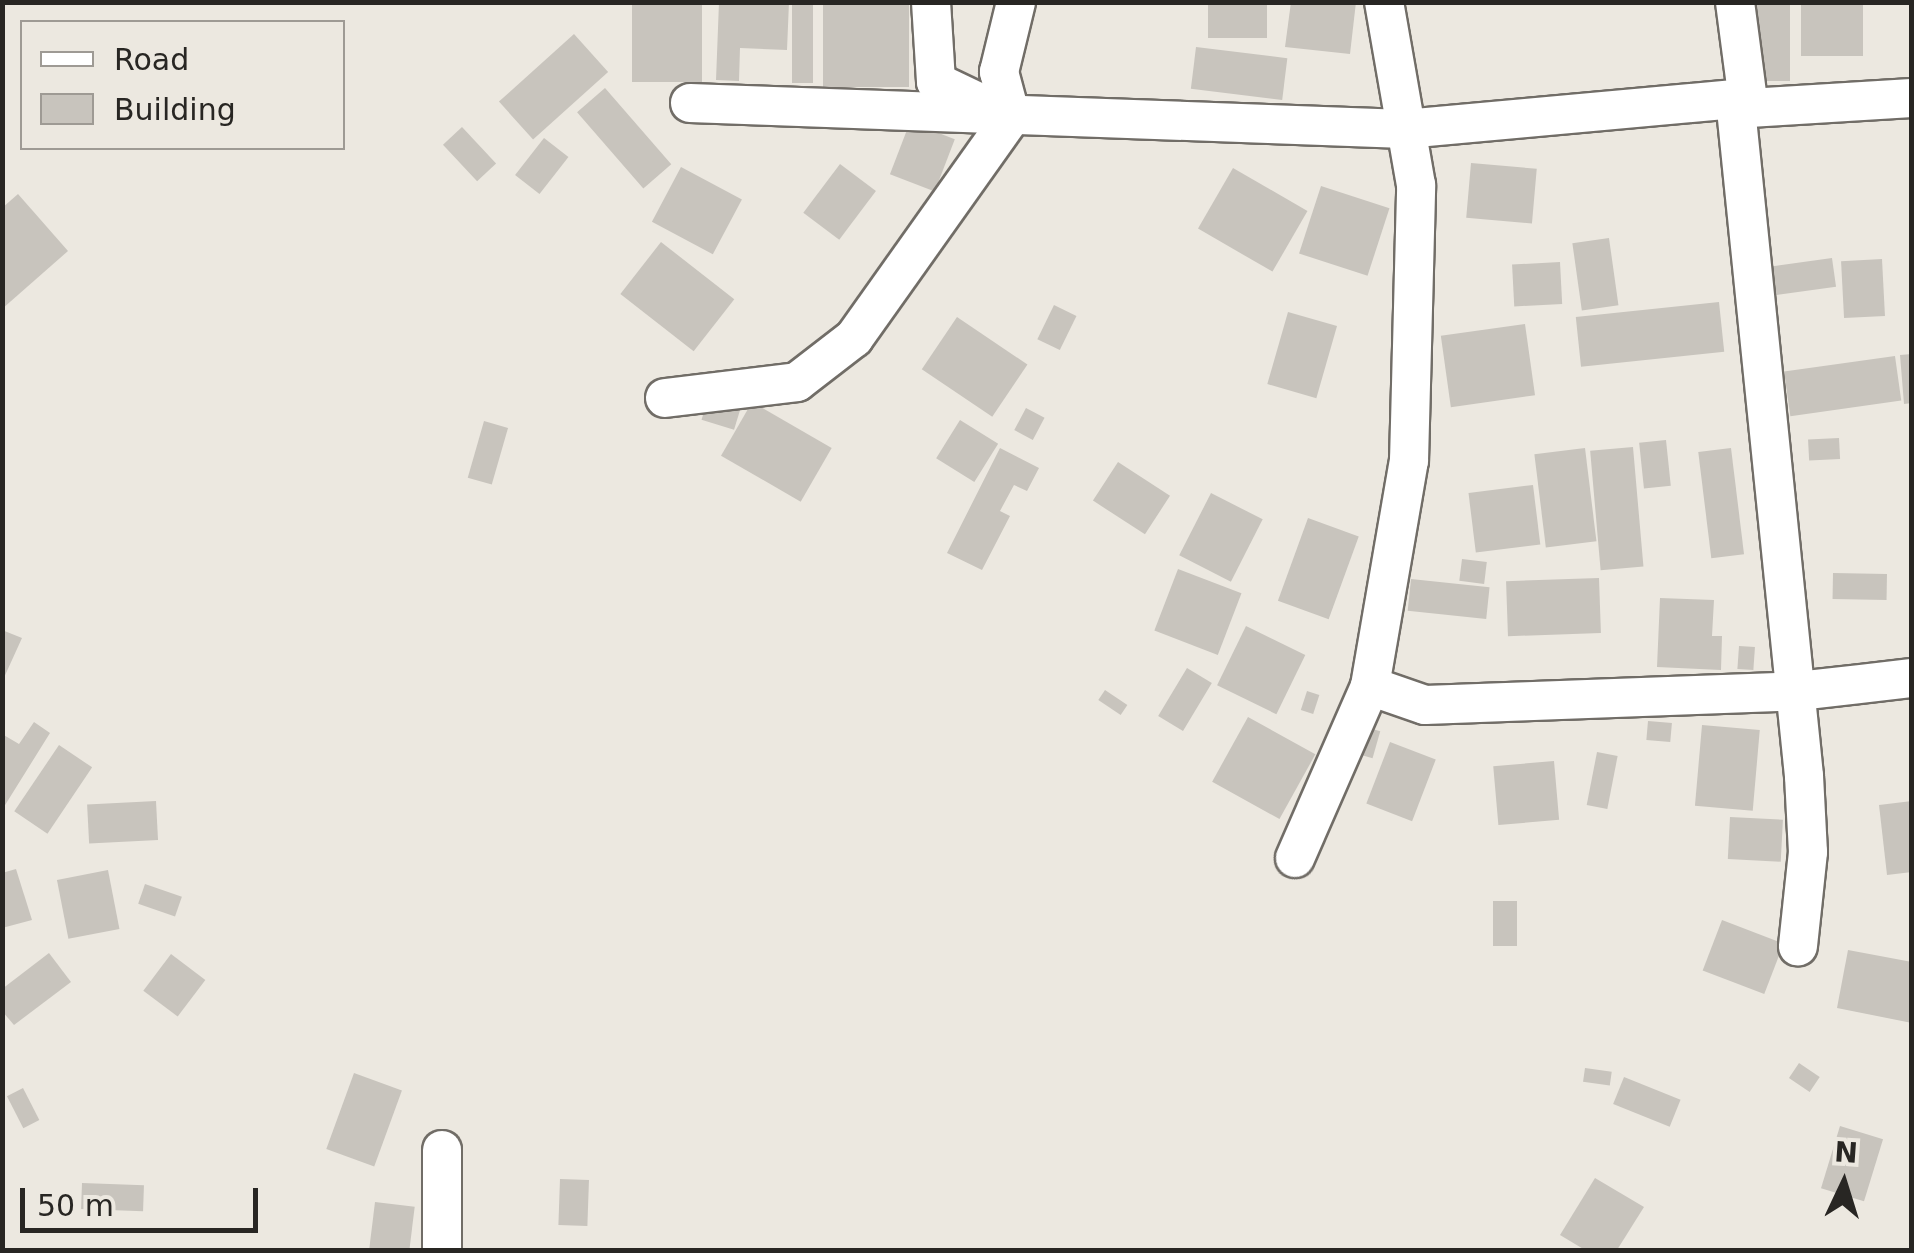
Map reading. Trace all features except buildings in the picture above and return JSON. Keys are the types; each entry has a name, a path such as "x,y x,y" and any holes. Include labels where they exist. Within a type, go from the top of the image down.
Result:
{"street":[{"path":"931,2 936,82 1011,117"},
{"path":"1011,117 999,72 1016,2"},
{"path":"1296,858 1370,686 1408,461 1416,184 1384,2"},
{"path":"1735,2 1798,691 1808,852 1798,946"},
{"path":"690,103 1405,130 1742,104 1912,98"},
{"path":"665,398 797,382 854,338 1011,117"},
{"path":"1370,686 1425,705 1798,691 1912,678"},
{"path":"442,1150 442,1250"}]}
